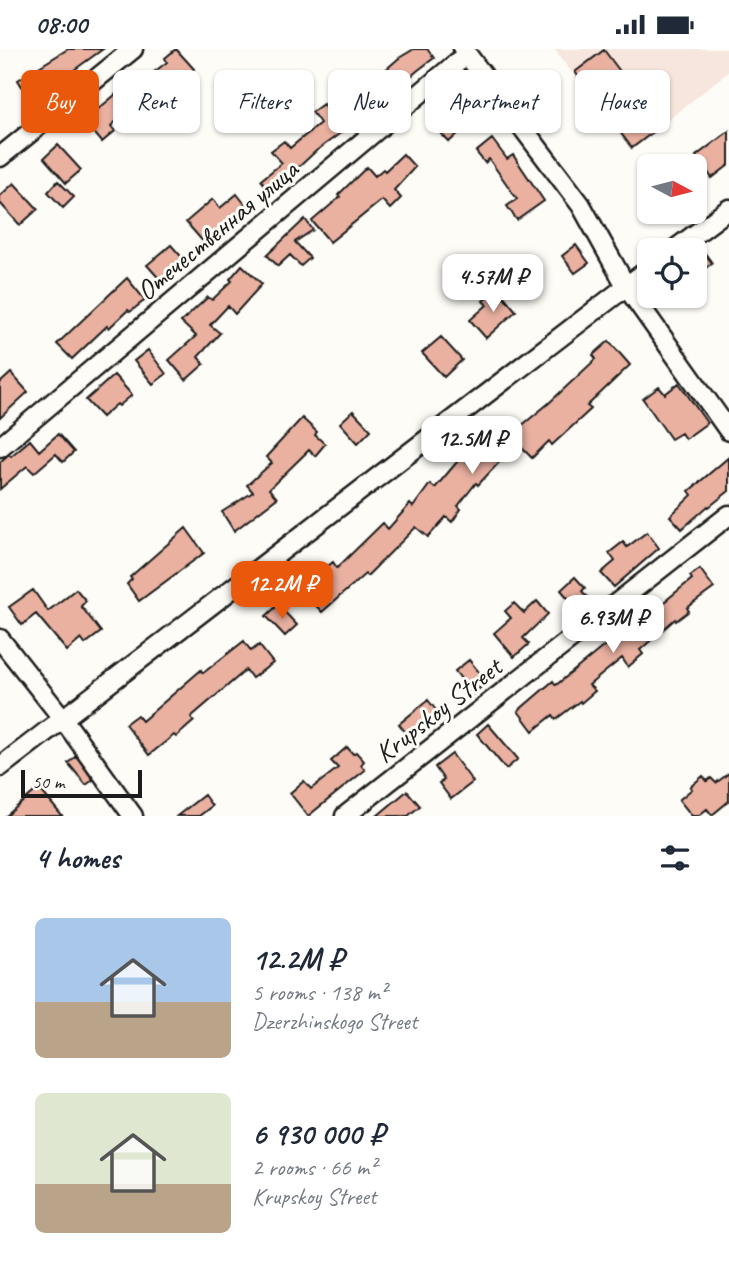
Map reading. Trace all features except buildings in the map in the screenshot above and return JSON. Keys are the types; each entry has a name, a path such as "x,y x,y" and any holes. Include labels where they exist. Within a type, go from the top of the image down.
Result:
{"street":[{"path":"0,157 133,49"},
{"path":"465,52 581,205 626,286 729,431"},
{"name":"Отечественная улица","path":"0,447 465,52"},
{"path":"690,238 729,209"},
{"path":"0,767 637,278"},
{"name":"Krupskoy Street","path":"345,816 729,515"},
{"path":"0,639 63,719 133,816"}],"shaded area":[{"path":"554,49 729,49 729,71 670,119 670,70 575,70 575,77"},
{"path":"618,133 652,133 631,150"}]}
